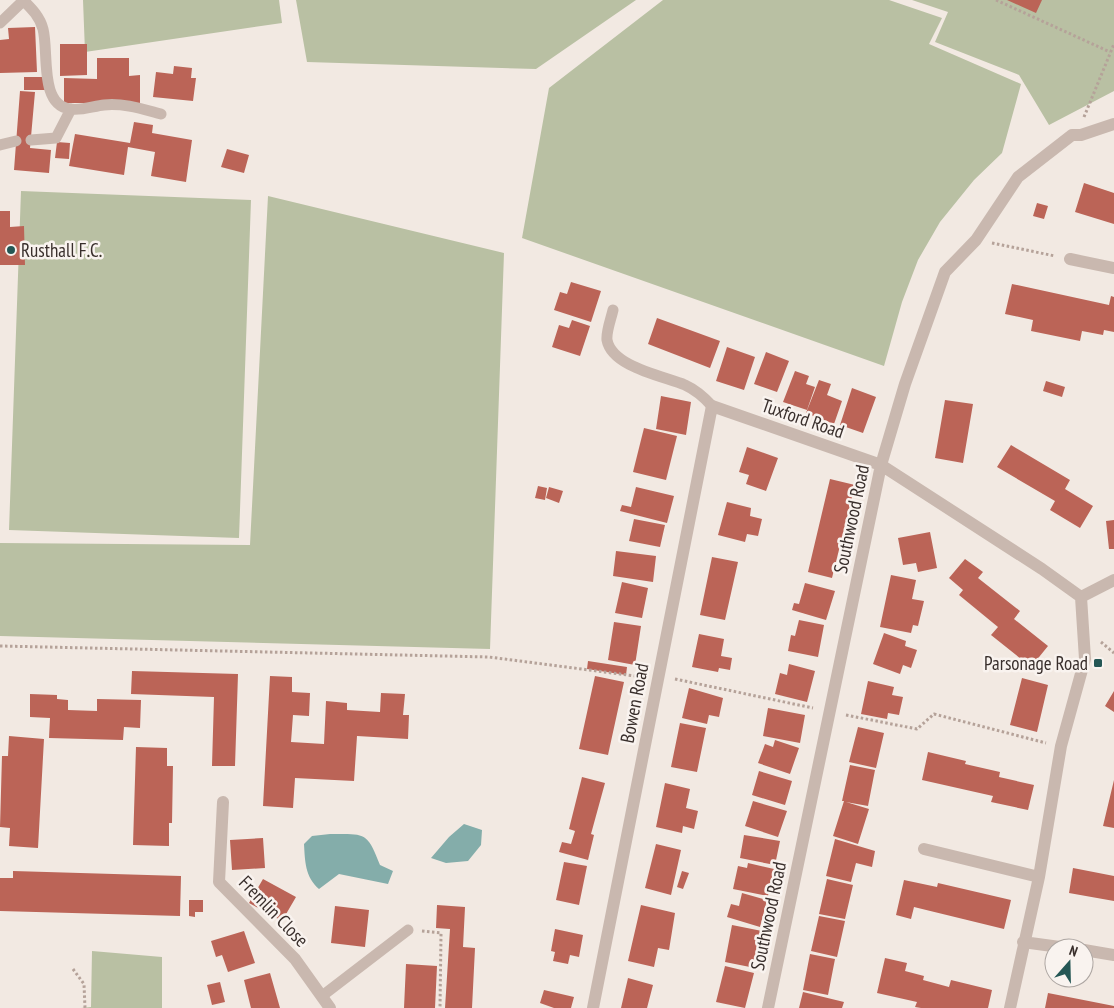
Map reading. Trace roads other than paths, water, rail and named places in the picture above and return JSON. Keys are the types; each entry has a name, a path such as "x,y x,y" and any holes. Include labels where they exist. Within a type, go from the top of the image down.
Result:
{"street":[{"name":"Southwood Road","path":"768,1008 881,465 905,384 945,272 976,240 1018,177 1072,135 1081,135 1114,124"},
{"path":"1070,259 1114,268"},
{"name":"Tuxford Road","path":"712,406 881,465"},
{"name":"Bowen Road","path":"593,1008 712,406"},
{"path":"881,465 1042,569 1081,597"},
{"path":"1081,597 1114,580"},
{"path":"1010,1008 1039,877 1061,746 1085,658 1081,597"},
{"name":"Fremlin Close","path":"223,802 219,882 295,959 330,1008"},
{"path":"924,849 1039,877"},
{"path":"1024,942 1044,945"},
{"path":"1094,952 1114,955"}],"lane":[{"path":"0,23 24,0 38,16 47,46 48,87 54,100 59,105 71,109 125,105 161,114"},
{"path":"31,140 56,138 71,109"},
{"path":"0,145 16,142"},
{"path":"613,310 607,339 611,350 622,362 685,385 699,393 712,406"},
{"path":"322,996 408,930"}],"water":[{"path":"464,824 482,830 481,845 468,861 446,863 431,858 449,837"},
{"path":"330,834 358,835 368,840 380,865 393,871 388,884 339,874 319,889 308,874 305,863 304,844 312,836"}],"place":[{"name":"Rusthall F.C.","path":"11,250"},
{"name":"Parsonage Road","path":"1098,663"}]}
